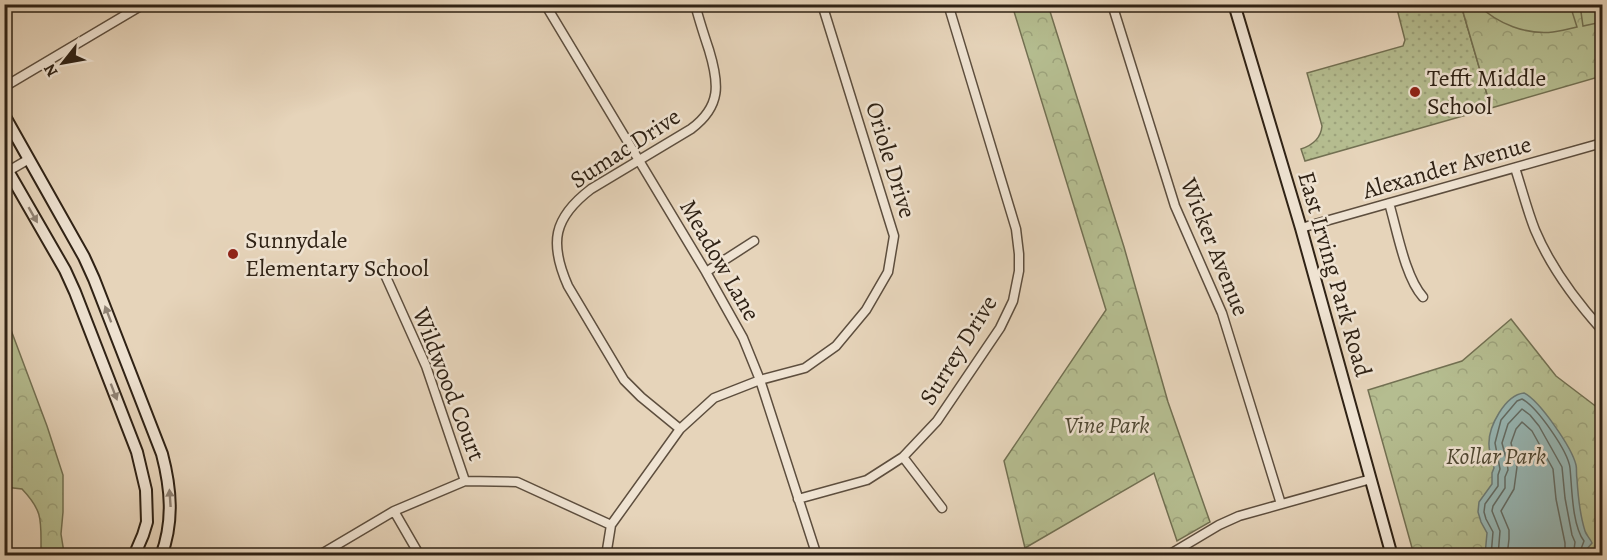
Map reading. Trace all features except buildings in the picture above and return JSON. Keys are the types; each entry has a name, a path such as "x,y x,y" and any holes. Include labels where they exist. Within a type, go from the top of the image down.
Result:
{"street":[{"path":"4,87 144,4"},
{"name":"Meadow Lane","path":"545,4 706,272 743,338 760,380 817,555"},
{"name":"Sumac Drive","path":"680,429 624,380 568,286 556,251 559,228 567,211 580,197 698,124 709,110 717,86 715,69 695,4"},
{"name":"Oriole Drive","path":"606,555 611,525 680,429 714,398 760,380 804,368 836,346 866,310 888,272 894,236 822,4"},
{"name":"Surrey Drive","path":"798,499 867,480 903,457 937,421 1000,328 1013,301 1019,271 1016,229 948,4"},
{"name":"Wicker Avenue","path":"1112,4 1175,206 1222,313 1281,504"},
{"name":"East Irving Park Road","path":"1234,4 1301,228 1392,555"},
{"path":"4,115 84,257 162,454 171,505 166,541 161,555"},
{"name":"Alexander Avenue","path":"1301,228 1602,143"},
{"path":"29,159 6,169 65,270 137,452 146,490 147,513 145,530 134,555"},
{"path":"1515,168 1534,228 1551,262 1564,284 1602,330"},
{"path":"1389,203 1410,276 1423,297"},
{"path":"706,272 754,241"},
{"name":"Wildwood Court","path":"382,268 426,366 465,480"},
{"path":"903,457 942,508"},
{"path":"1167,555 1227,521 1371,479"},
{"path":"318,555 394,511 465,480 517,482 611,525"},
{"path":"394,511 420,555"},
{"path":"16,555 46,555"}],"green space":[{"name":"Vine Park","path":"1012,5 1048,5 1124,247 1168,402 1210,522 1177,541 1154,473 1025,548 1004,461 1106,310"},
{"path":"1396,5 1461,5 1491,108 1305,161 1301,149 1316,140 1322,126 1307,73 1403,46 1405,40"},
{"path":"1461,5 1602,5 1602,76 1491,108"},
{"path":"1478,5 1570,5 1577,27 1553,32 1523,30 1494,18"},
{"path":"1580,5 1602,5 1602,22 1583,26"},
{"path":"5,316 63,475 61,534 64,553 41,550 41,523 34,504 22,489 5,487"},
{"name":"Kollar Park","path":"1511,319 1556,376 1602,411 1602,555 1414,555 1368,390 1462,361"}],"water":[{"path":"1524,393 1546,415 1573,457 1582,519 1592,543 1587,549 1591,555 1485,555 1487,533 1478,512 1479,502 1492,484 1494,468 1489,438 1504,406 1510,399"}],"place":[{"name":"Tefft Middle School","path":"1415,92"},
{"name":"Sunnydale Elementary School","path":"233,254"}]}
